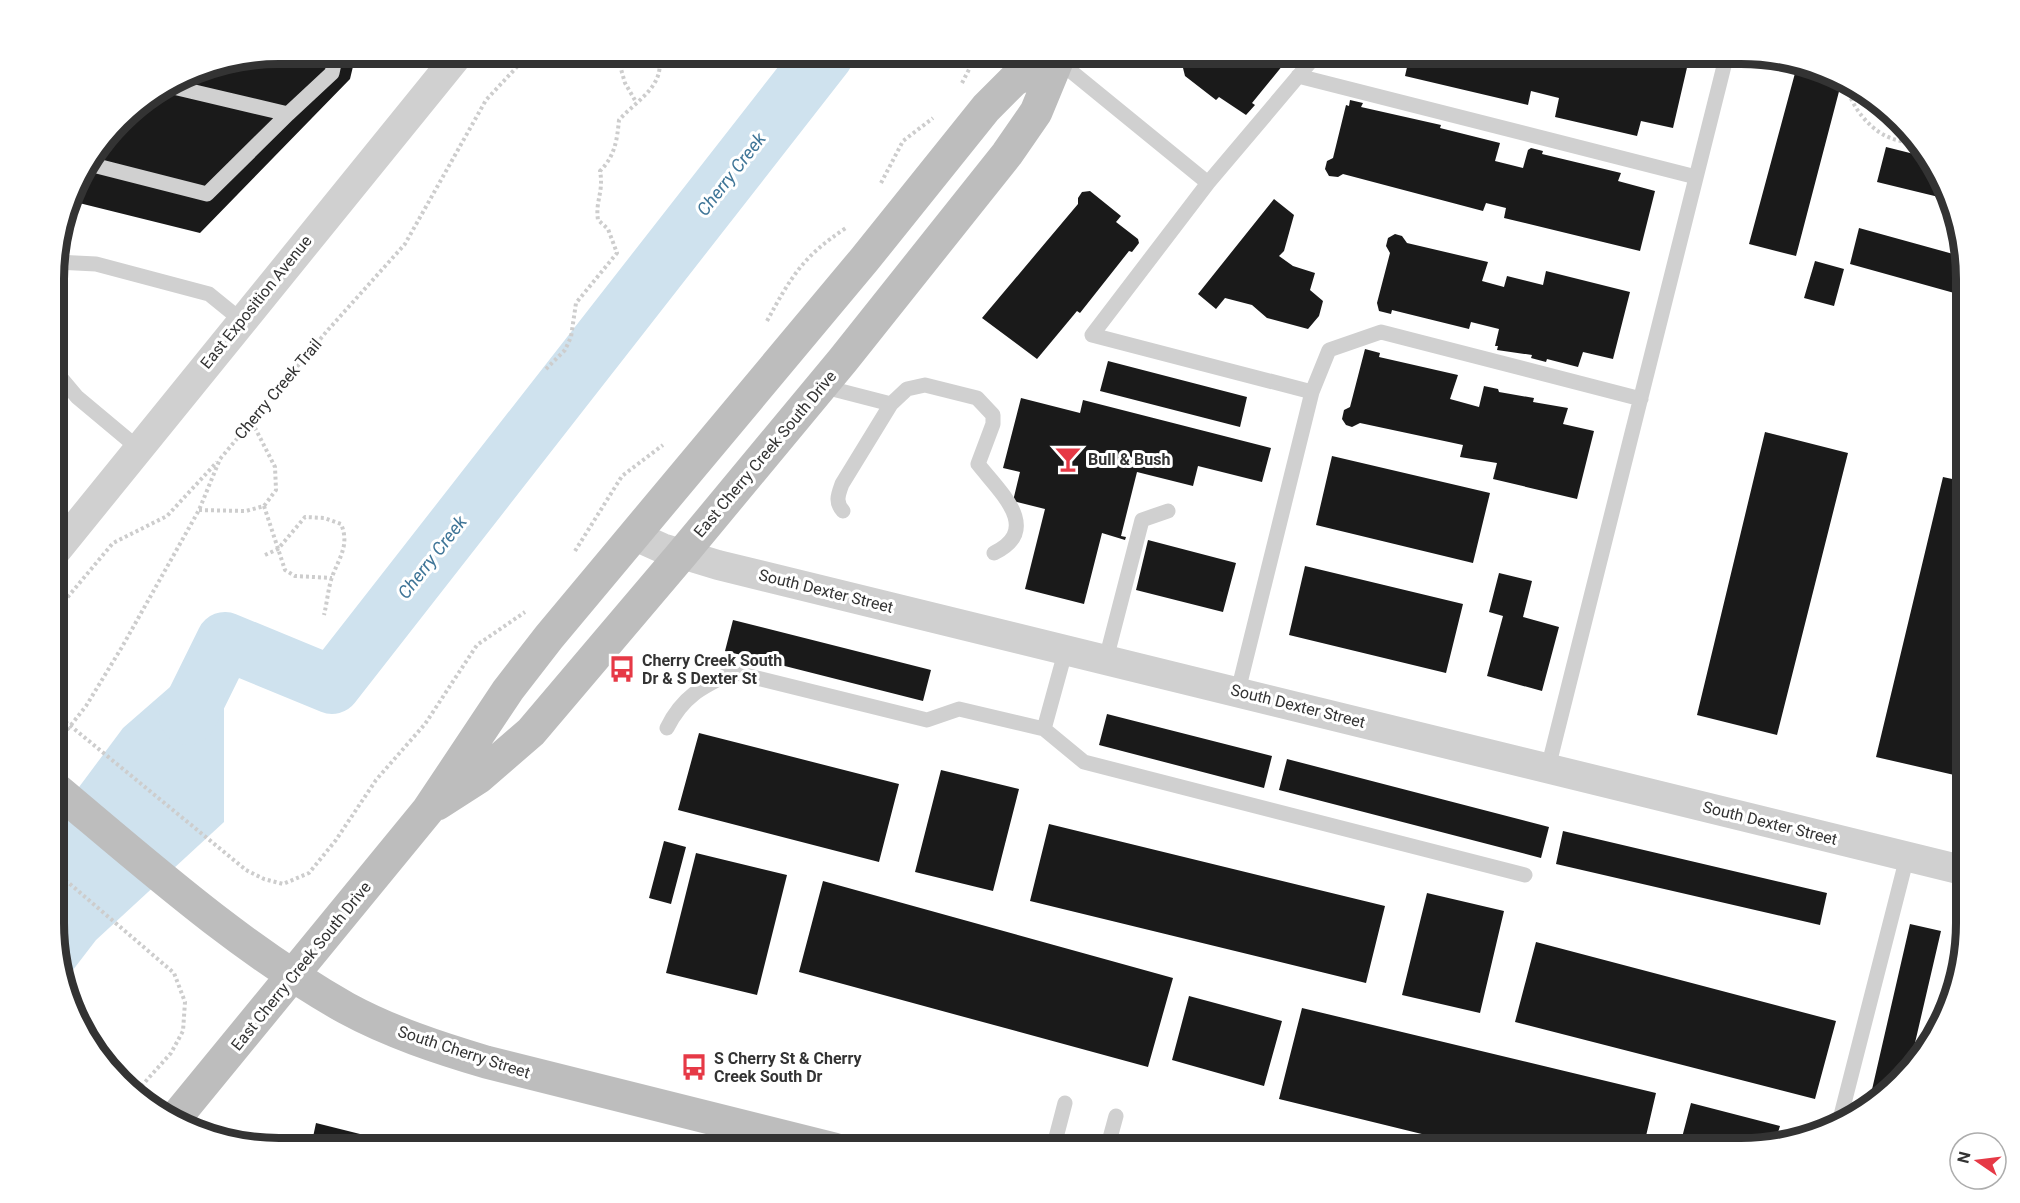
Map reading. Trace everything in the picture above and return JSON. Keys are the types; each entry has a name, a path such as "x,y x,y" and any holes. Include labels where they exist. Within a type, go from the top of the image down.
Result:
{"main road":[{"name":"East Cherry Creek South Drive","path":"179,1114 428,810 508,690 633,535 864,260 986,108 1014,80 1045,64"},
{"name":"East Cherry Creek South Drive","path":"428,810 479,777 531,732 682,554 821,386 1023,132 1044,97 1056,64"},
{"name":"South Cherry Street","path":"64,796 214,921 348,1009 443,1049 522,1072 789,1138"}],"street":[{"name":"East Exposition Avenue","path":"64,541 451,64"},
{"name":"South Dexter Street","path":"633,535 682,554 1956,869"}],"lane":[{"path":"97,166 207,194 332,73 334,64"},
{"path":"1066,64 1208,183"},
{"path":"1308,64 1208,183 1092,334 1312,392"},
{"path":"1548,768 1724,64"},
{"path":"1298,76 1696,177"},
{"path":"181,89 288,114"},
{"path":"65,262 96,264 209,294 241,320"},
{"path":"1238,691 1312,392 1329,350 1381,332 1641,399"},
{"path":"64,382 77,397 138,448"},
{"path":"843,511 838,506 837,498 871,434 891,404 907,389 925,385 977,398 993,415 993,424 978,464 1012,508 1018,521 1017,532 1010,544 994,553"},
{"path":"821,386 891,404"},
{"path":"1106,659 1142,520 1168,511"},
{"path":"1044,729 1066,649"},
{"path":"667,728 678,707 693,693 733,672 927,720 959,709 1044,729 1084,762 1525,875"},
{"path":"1841,1113 1907,857"},
{"path":"1056,1138 1065,1103"},
{"path":"1110,1138 1116,1116"}],"path":[{"name":"Cherry Creek Trail","path":"64,733 98,687 199,510 220,459 251,420 405,244 486,100 520,64"},
{"path":"620,64 625,83 636,102"},
{"path":"546,369 565,350 571,337 576,303 617,253 608,229 598,220 596,207 603,189 600,171 610,161 617,142 619,120 659,81 661,64"},
{"path":"961,84 971,64"},
{"path":"1849,94 1867,122 1886,136 1905,141"},
{"path":"880,184 903,141 940,114"},
{"path":"765,326 790,277 811,252 849,225"},
{"path":"199,510 246,511 264,507 276,490 275,467 251,420"},
{"path":"574,553 593,518 622,476 673,438"},
{"path":"64,601 112,543 167,516 220,459"},
{"path":"264,507 285,570 295,576 332,578"},
{"path":"265,555 278,549 305,517 324,518 341,524 346,535 343,555 332,578 324,615"},
{"path":"64,721 246,870 264,879 283,884 309,873 336,840 376,780 425,724 477,645 526,611"},
{"path":"64,879 174,973 185,1002 183,1030 171,1053 141,1087"}],"water":[{"path":"224,640 224,822 96,940 71,973 64,924 64,807 123,728"}],"building":[{"path":"279,64 354,64 350,79 200,233 79,203 93,172 127,127 172,93 224,72 251,66"},
{"path":"1186,64 1284,64 1252,103 1255,105 1246,115 1219,97 1216,100 1185,76 1183,68"},
{"path":"1408,64 1688,64 1673,128 1641,121 1637,136 1555,117 1559,98 1531,91 1528,105 1405,76"},
{"path":"1795,72 1840,89 1796,256 1749,244"},
{"path":"1350,100 1363,103 1361,107 1441,125 1440,128 1500,143 1495,161 1523,168 1528,150 1531,148 1543,151 1542,154 1621,173 1618,181 1655,191 1640,251 1504,218 1506,208 1486,203 1483,211 1343,174 1338,177 1329,176 1325,169 1327,161 1333,158 1346,105 1349,106"},
{"path":"1886,147 1915,154 1927,172 1939,197 1877,182"},
{"path":"1090,191 1121,216 1116,222 1138,239 1139,243 1132,252 1129,251 1080,313 1077,311 1037,359 982,318 1078,204 1078,198 1082,192"},
{"path":"1274,199 1294,215 1284,251 1279,256 1293,266 1315,273 1310,290 1323,301 1319,316 1308,329 1267,318 1252,305 1225,298 1216,309 1198,294"},
{"path":"1859,228 1954,254 1956,293 1850,264"},
{"path":"1395,234 1402,236 1407,243 1488,262 1482,281 1504,287 1507,276 1543,285 1546,271 1630,292 1613,359 1583,352 1578,367 1547,359 1546,362 1531,358 1532,355 1497,350 1498,346 1495,346 1499,329 1471,322 1469,329 1392,310 1391,314 1379,311 1377,303 1390,253 1386,246 1388,238"},
{"path":"1815,261 1844,269 1834,306 1804,298"},
{"path":"1365,349 1380,353 1379,357 1458,375 1450,399 1479,407 1484,386 1498,389 1499,392 1534,398 1533,402 1568,408 1563,424 1594,431 1577,499 1493,479 1497,463 1460,457 1463,445 1360,423 1352,427 1346,425 1342,419 1344,410 1350,407"},
{"path":"1108,361 1247,397 1240,427 1100,391"},
{"path":"1021,398 1080,413 1083,400 1271,448 1262,482 1198,466 1193,486 1137,472 1121,536 1126,537 1125,540 1102,533 1084,604 1025,589 1045,509 1013,501 1020,472 1003,468"},
{"path":"1765,432 1848,453 1777,735 1697,715"},
{"path":"1332,456 1490,493 1473,563 1316,525"},
{"path":"1943,477 1956,480 1956,775 1876,757"},
{"path":"1148,540 1236,563 1223,612 1136,590"},
{"path":"1305,566 1463,604 1446,673 1289,635"},
{"path":"1499,573 1532,581 1523,617 1559,627 1542,691 1487,676 1503,616 1489,612"},
{"path":"733,620 931,670 923,701 725,651"},
{"path":"1107,714 1272,756 1264,788 1099,745"},
{"path":"699,733 899,784 879,862 678,810"},
{"path":"1287,759 1549,827 1541,858 1279,790"},
{"path":"941,770 1019,789 993,891 915,872"},
{"path":"1049,824 1385,906 1366,983 1030,901"},
{"path":"1563,831 1827,893 1820,925 1556,864"},
{"path":"664,841 686,847 671,904 649,898"},
{"path":"696,853 787,875 757,995 666,973"},
{"path":"823,881 1173,978 1148,1067 799,972"},
{"path":"1427,893 1504,911 1480,1013 1402,995"},
{"path":"1910,924 1941,931 1913,1051 1893,1076 1871,1094"},
{"path":"1536,942 1836,1021 1815,1099 1515,1022"},
{"path":"1189,996 1282,1021 1264,1086 1172,1060"},
{"path":"1302,1008 1656,1093 1646,1138 1438,1138 1279,1099"},
{"path":"1691,1103 1780,1126 1777,1135 1769,1137 1682,1138"},
{"path":"316,1123 376,1138 299,1138 300,1134 313,1137"}],"waterway":[{"name":"Cherry Creek","path":"188,716 225,641 332,685 817,64"}],"place":[{"name":"Bull & Bush","path":"1068,459"},
{"name":"Cherry Creek South Dr & S Dexter St","path":"622,669"},
{"name":"S Cherry St & Cherry Creek South Dr","path":"694,1067"}]}
